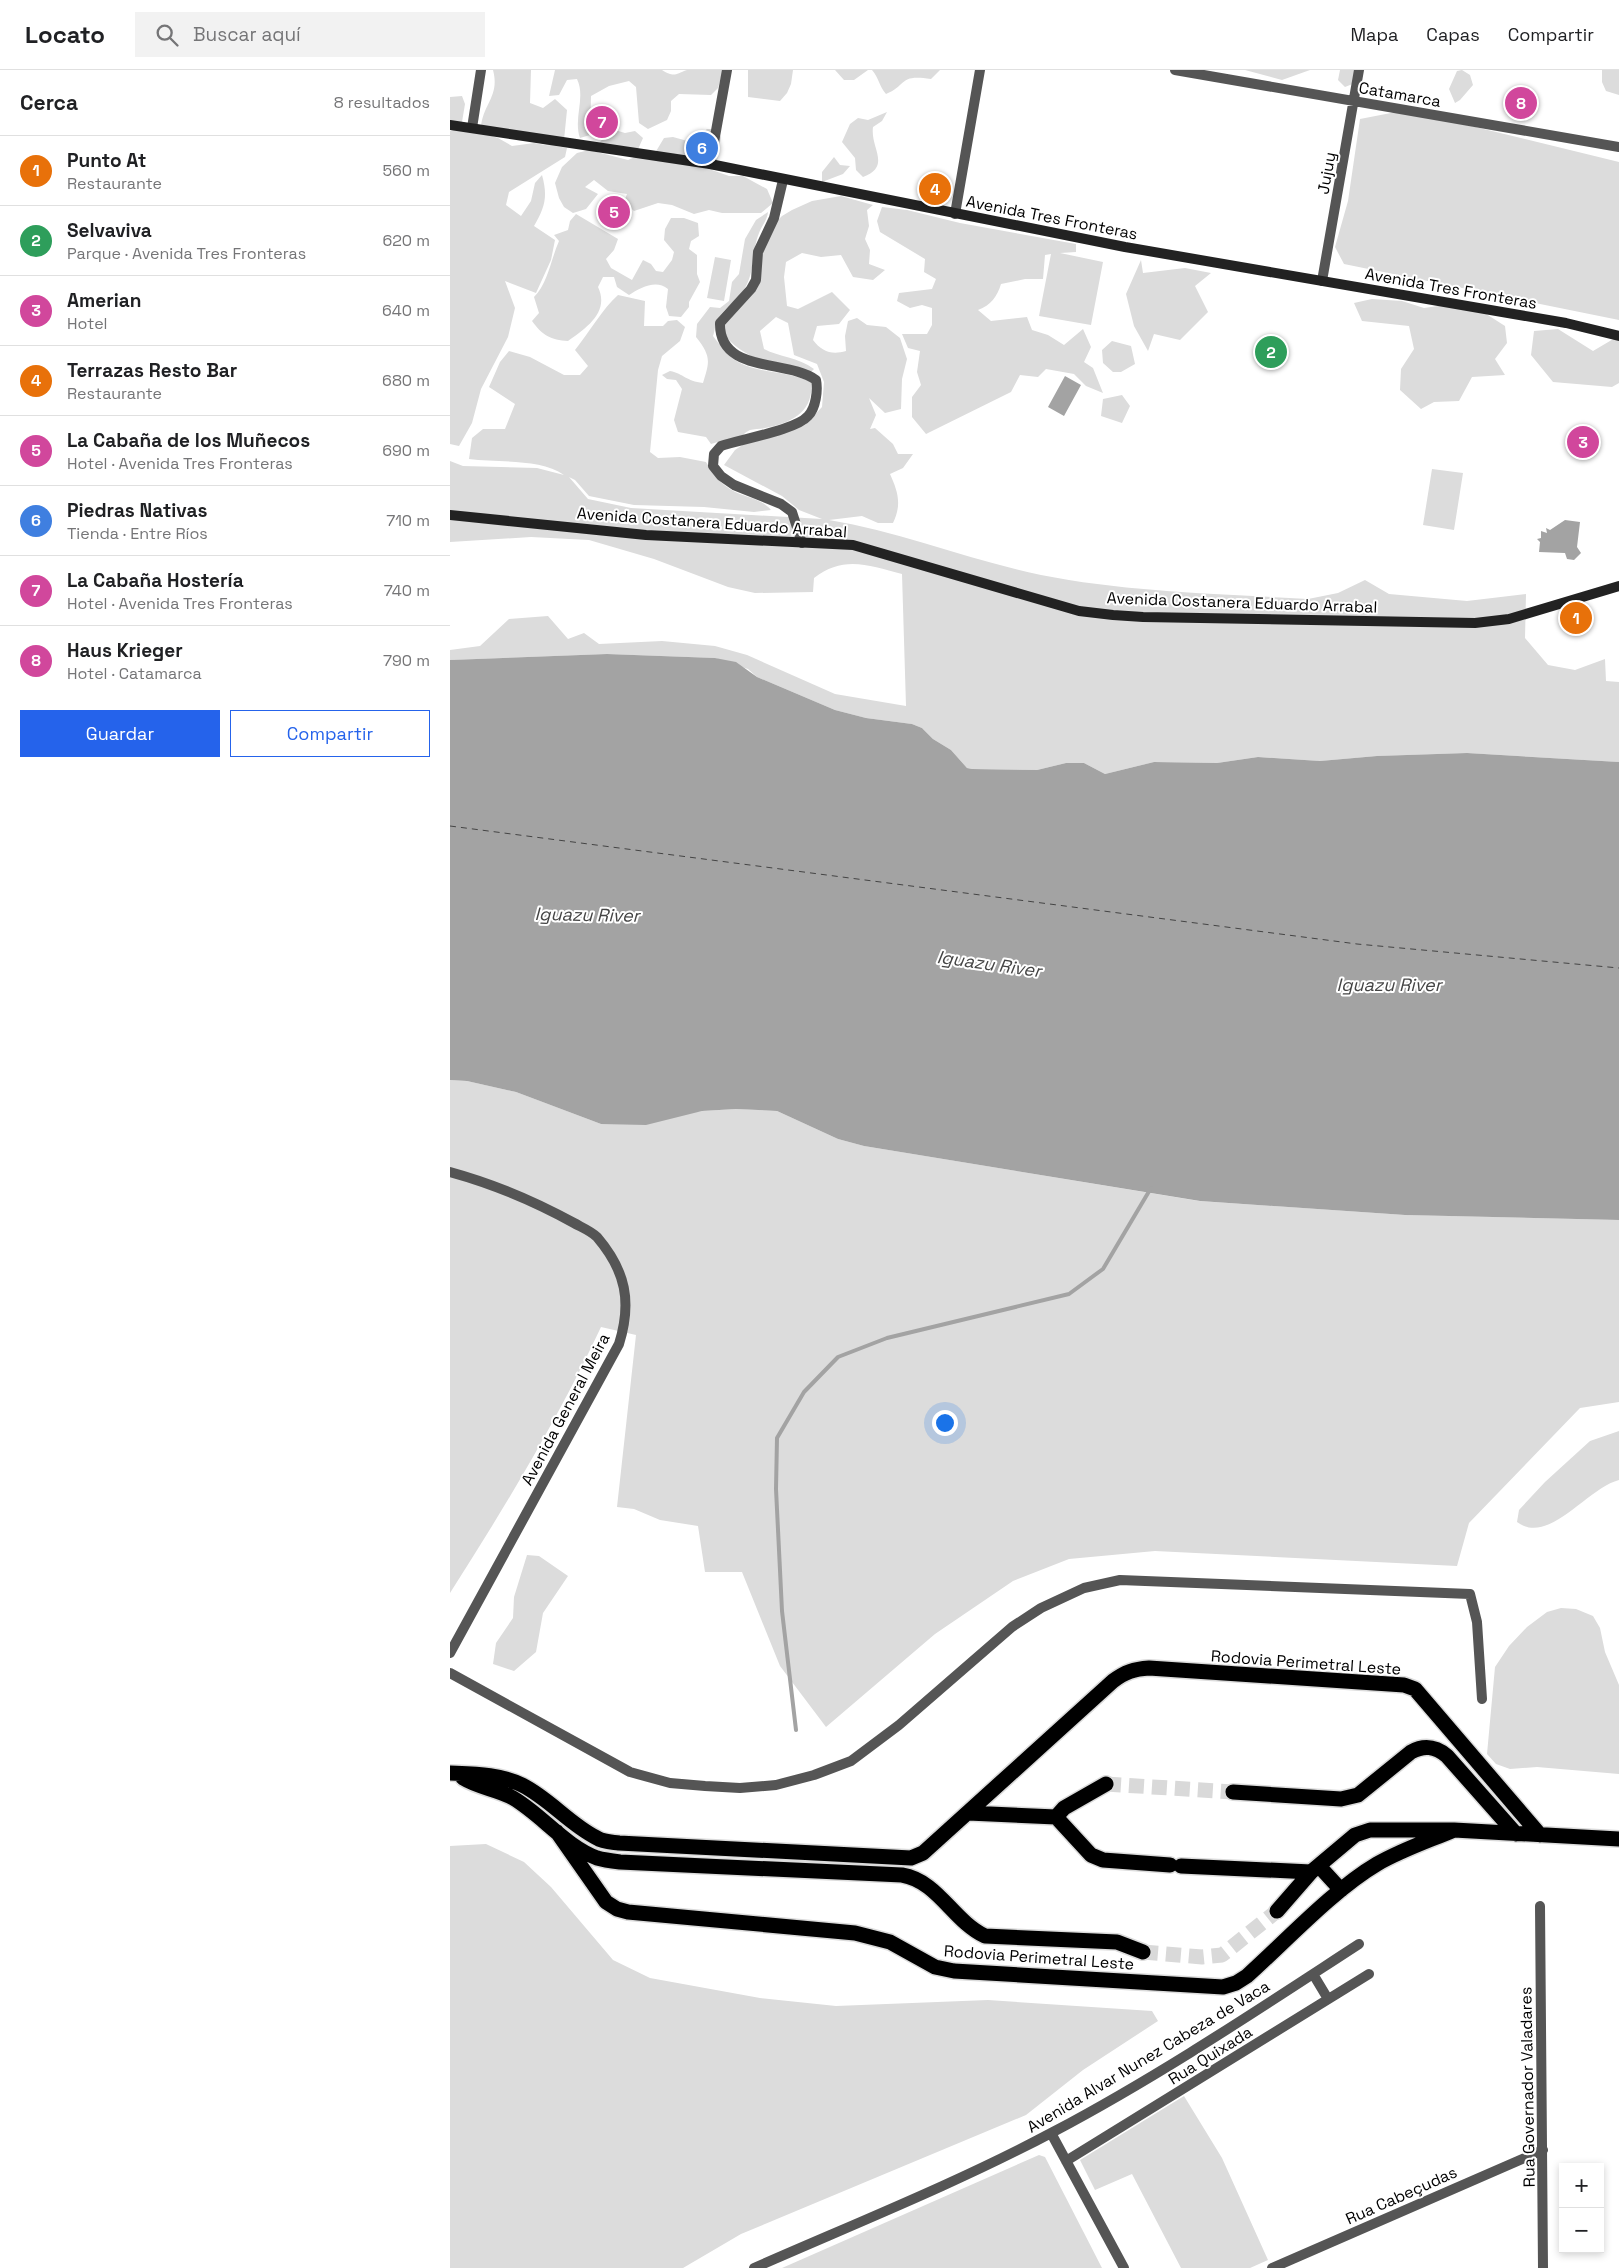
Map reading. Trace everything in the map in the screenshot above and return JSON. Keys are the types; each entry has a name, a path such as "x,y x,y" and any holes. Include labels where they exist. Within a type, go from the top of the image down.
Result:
{"highway":[{"name":"Rodovia Perimetral Leste","path":"453,1773 494,1776 521,1784 543,1797 580,1828 599,1839 620,1844 911,1858 922,1853 968,1813 1113,1681 1124,1673 1135,1669 1149,1668 1404,1685 1415,1690 1540,1835"},
{"path":"1233,1792 1341,1799 1358,1794 1410,1752 1420,1747 1431,1747 1440,1750 1447,1756 1516,1834"},
{"name":"Rodovia Perimetral Leste","path":"453,1773 472,1783 501,1791 532,1809 557,1832 597,1858 620,1862 911,1876 924,1882 970,1927 985,1936 1117,1942 1143,1952"},
{"path":"1056,1817 1064,1808 1106,1784"},
{"path":"968,1813 1056,1817 1091,1855 1103,1860 1176,1865 1315,1869 1341,1890"},
{"name":"Rodovia Perimetral Leste","path":"1277,1911 1315,1869 1355,1835 1370,1830 1454,1830 1619,1839"},
{"name":"Rodovia Perimetral Leste","path":"557,1832 606,1902 617,1909 644,1914 855,1933 890,1942 935,1967 954,1971 1224,1987 1236,1984 1247,1976 1341,1890 1376,1865 1404,1850 1454,1830"}],"main road":[{"name":"Avenida Tres Fronteras","path":"450,125 710,164 1126,247 1566,323 1619,336"},
{"name":"Avenida Costanera Eduardo Arrabal","path":"450,515 646,535 852,545 1080,611 1143,617 1475,622 1509,619 1619,586"}],"street":[{"path":"472,128 481,70"},
{"path":"710,164 727,70"},
{"path":"955,214 980,70"},
{"name":"Catamarca","path":"1175,70 1619,147"},
{"name":"Jujuy","path":"1322,280 1359,70"},
{"path":"783,180 774,218 758,252 756,280 751,290 720,324 720,336 729,350 743,359 806,372 816,380 818,391 809,416 794,426 721,446 714,454 713,466 721,476 734,484 780,504 792,512 802,543"},
{"name":"Avenida General Meira","path":"450,1172 483,1181 543,1206 596,1236 614,1262 626,1292 626,1320 619,1344 450,1653"},
{"path":"450,1673 630,1772 670,1783 740,1788 776,1785 814,1775 851,1761 899,1725 1012,1627 1042,1608 1084,1588 1120,1580 1470,1594 1477,1622 1482,1699"},
{"name":"Rua Governador Valadares","path":"1540,1906 1543,2268"},
{"name":"Avenida Alvar Nunez Cabeza de Vaca","path":"754,2268 934,2190 1051,2133 1206,2042 1359,1944"},
{"path":"1313,1974 1328,1999"},
{"name":"Rua Quixada","path":"1066,2161 1369,1974"},
{"path":"1051,2133 1124,2268"},
{"name":"Rua Cabeçudas","path":"1272,2268 1543,2150"}],"shaded area":[{"path":"493,70 531,70 530,103 543,108 555,99 567,110 564,140 556,146 567,148 565,157 509,192 506,205 521,216 531,201 535,183 542,175 545,196 541,213 534,226 555,240 551,260 536,293 505,281 515,308 508,337 481,389 472,423 459,446 450,444 450,131 465,127 498,138 512,146 534,143 551,146 481,127 482,119 493,93 495,79"},
{"path":"555,70 662,70 672,75 687,70 723,70 718,88 711,95 679,94 671,101 671,111 667,120 648,129 639,123 636,87 629,81 609,86 591,96 590,135 580,138 578,123 580,93 577,79 567,80 559,95 549,96"},
{"path":"748,70 793,70 791,84 787,93 780,101 748,97"},
{"path":"835,70 868,70 854,80 844,80"},
{"path":"872,70 940,70 931,79 908,79 886,94"},
{"path":"1245,70 1310,70 1282,80"},
{"path":"1340,70 1358,70 1355,83 1345,87 1338,80"},
{"path":"1462,70 1470,75 1473,85 1455,103 1449,89 1457,71"},
{"path":"1602,70 1619,70 1619,95 1606,91 1602,82"},
{"path":"462,96 465,104 461,128 450,129 450,97"},
{"path":"887,112 882,121 873,127 878,156 876,168 872,173 863,177 856,170 855,158 842,142 850,124 858,118 868,120"},
{"path":"1396,112 1463,124 1619,162 1619,320 1344,264 1335,247 1348,201 1360,119"},
{"path":"707,129 716,129 721,137 716,166 712,170 729,176 743,176 767,189 773,203 761,213 722,213 709,210 694,214 672,205 658,203 634,211 624,202 627,194 608,191 594,180 585,187 598,194 586,209 573,213 564,207 559,198 555,183 562,167 577,153 589,150 628,160 642,154 655,153 664,138 673,137 691,142"},
{"path":"615,130 625,133 635,131 643,138 635,156 595,148 606,135"},
{"path":"834,157 840,165 850,166 843,174 822,182 822,172"},
{"path":"841,196 873,205 867,210 869,226 865,239 870,250 869,264 885,270 873,280 853,277 841,255 821,257 802,253 786,262 784,277 787,306 798,309 832,292 850,310 839,324 817,326 813,340 828,352 846,351 845,336 848,321 857,318 867,325 886,327 900,338 907,359 902,379 901,409 885,413 869,398 876,415 870,429 875,428 893,444 898,454 913,454 903,468 890,474 898,498 896,516 893,523 878,523 862,516 829,520 856,525 1041,575 1140,589 1308,599 1338,593 1365,580 1389,594 1467,601 1526,594 1525,638 1548,665 1575,670 1605,659 1606,681 1619,682 1619,762 1467,753 1377,756 1320,761 1258,757 1217,763 1154,762 1105,774 1084,763 1066,763 1037,770 972,769 967,768 951,750 933,739 922,728 912,724 866,718 835,710 757,677 748,669 715,658 607,654 450,660 450,650 480,646 509,619 548,616 568,639 584,633 599,644 662,641 715,646 747,655 835,694 906,706 902,574 867,565 846,564 835,566 814,578 813,592 755,593 728,587 654,559 589,540 531,537 450,542 450,461 463,466 537,468 564,475 543,466 518,462 469,459 472,438 483,429 505,429 515,404 489,387 500,362 509,351 530,357 564,375 580,375 588,366 575,350 601,314 618,295 645,301 644,326 663,326 668,321 677,320 685,327 680,341 662,356 658,370 650,452 658,458 680,457 706,462 716,477 734,492 761,502 771,510 754,512 704,507 634,505 589,496 575,480 569,477 588,499 631,508 822,519 799,510 782,496 724,465 735,450 759,434 805,425 822,407 824,382 817,364 794,355 788,323 776,317 760,331 764,349 808,365 814,369 811,372 765,361 745,352 726,337 725,323 745,302 762,253 765,233 782,216 792,210 812,201"},
{"path":"882,207 907,210 960,223 1076,244 1076,252 1060,253 1103,262 1091,325 1039,316 1051,254 1045,255 1043,279 1025,279 1001,284 993,300 987,306 978,310 991,321 1027,317 1032,330 1048,335 1064,345 1083,329 1091,347 1084,362 1093,368 1103,393 1086,386 1074,374 1046,369 1038,377 1020,375 1011,392 926,434 912,417 912,397 921,385 917,372 920,351 908,348 902,334 927,334 932,325 932,308 922,305 910,308 897,301 899,293 932,289 936,279 924,272 925,259 880,232 877,221"},
{"path":"768,212 757,239 749,280 740,295 718,318 713,336 728,354 738,362 756,369 802,378 811,382 809,401 799,414 784,423 750,430 738,440 721,441 711,444 706,437 678,432 674,420 682,389 676,380 667,379 662,375 670,371 693,381 703,383 708,359 707,354 696,337 697,324 710,307 720,308 729,301 732,282 739,274 745,239 756,220"},
{"path":"576,214 618,239 614,250 606,259 611,268 632,280 643,260 651,264 656,271 663,272 672,260 674,252 664,240 665,229 671,218 684,218 698,223 699,236 691,241 689,249 697,255 697,274 700,282 689,302 689,307 681,317 669,316 666,307 668,289 663,286 648,286 629,295 617,287 614,277 603,277 598,287 601,296 599,312 582,331 568,341 552,338 539,330 532,321 539,313 534,297 543,285 559,241 554,235 568,230 570,221"},
{"path":"715,257 731,260 724,301 707,298"},
{"path":"1141,260 1143,273 1185,268 1211,273 1195,286 1208,312 1180,340 1154,334 1148,351 1134,326 1126,294"},
{"path":"1372,299 1402,301 1424,308 1445,305 1480,310 1505,326 1507,343 1495,359 1505,375 1472,377 1459,401 1434,402 1421,409 1400,390 1401,369 1414,349 1409,326 1362,321 1354,303"},
{"path":"1558,329 1593,351 1615,338 1619,341 1619,383 1612,387 1553,382 1531,355 1534,331"},
{"path":"1112,341 1131,346 1135,364 1121,372 1113,372 1103,363 1102,350"},
{"path":"1122,395 1130,406 1122,423 1101,416 1103,399"},
{"path":"1432,469 1463,473 1454,530 1423,525"},
{"path":"450,1080 467,1081 516,1092 601,1124 702,1111 736,1109 777,1111 838,1139 864,1146 1199,1201 1405,1215 1619,1220 1619,1402 1580,1408 1469,1523 1457,1566 1155,1551 1069,1559 1013,1581 935,1634 826,1727 780,1666 742,1572 705,1572 698,1526 660,1520 634,1509 617,1507 636,1335 601,1327 567,1395 530,1462 450,1593"},
{"path":"1619,1431 1619,1480 1607,1485 1568,1513 1542,1527 1529,1527 1517,1522 1519,1510 1545,1482 1590,1441"},
{"path":"527,1555 539,1556 568,1576 543,1613 536,1652 514,1671 493,1664 496,1643 513,1618 514,1597"},
{"path":"1561,1608 1576,1609 1593,1616 1600,1628 1605,1652 1619,1685 1619,1774 1537,1767 1510,1769 1496,1764 1487,1754 1495,1667 1509,1646 1527,1627 1547,1612"},
{"path":"486,1844 524,1862 551,1887 613,1960 650,1978 760,1998 836,2006 988,2000 1152,2011 1158,2021 1083,2070 1026,2115 741,2234 683,2268 450,2268 450,1846"},
{"path":"1184,2096 1222,2158 1268,2260 1250,2268 1181,2268 1132,2174 1095,2190 1080,2160"},
{"path":"1039,2155 1045,2157 1102,2268 782,2268"}],"water":[{"path":"1065,376 1081,385 1064,416 1048,407"},
{"path":"1565,520 1580,522 1577,547 1581,553 1574,560 1567,559 1565,553 1539,552 1540,542 1537,539 1541,538 1541,531 1547,533 1546,528 1550,530"},
{"name":"Iguazu River","path":"607,654 715,658 736,662 757,677 835,710 866,718 912,724 922,728 933,739 951,750 967,768 972,769 1037,770 1066,763 1084,763 1105,774 1154,762 1217,763 1258,757 1320,761 1377,756 1467,753 1619,762 1619,1220 1405,1215 1200,1201 864,1146 838,1139 777,1111 736,1109 702,1111 646,1125 601,1124 516,1092 467,1081 450,1080 450,660"}],"waterway":[{"path":"796,1730 782,1611 776,1489 777,1438 804,1392 838,1357 887,1338 1069,1294 1103,1269 1151,1188"}],"ferry route":[{"path":"450,826 1357,944 1619,968"}],"tunnel":[{"path":"1106,1784 1233,1792"},
{"path":"1143,1952 1202,1957 1222,1955 1277,1911"}],"place":[{"name":"Haus Krieger","path":"1521,103"},
{"name":"La Cabaña Hostería","path":"602,122"},
{"name":"Piedras Nativas","path":"702,148"},
{"name":"Terrazas Resto Bar","path":"935,189"},
{"name":"La Cabaña de los Muñecos","path":"614,212"},
{"name":"Selvaviva","path":"1271,352"},
{"name":"Amerian","path":"1583,442"},
{"name":"Punto At","path":"1576,618"}]}
